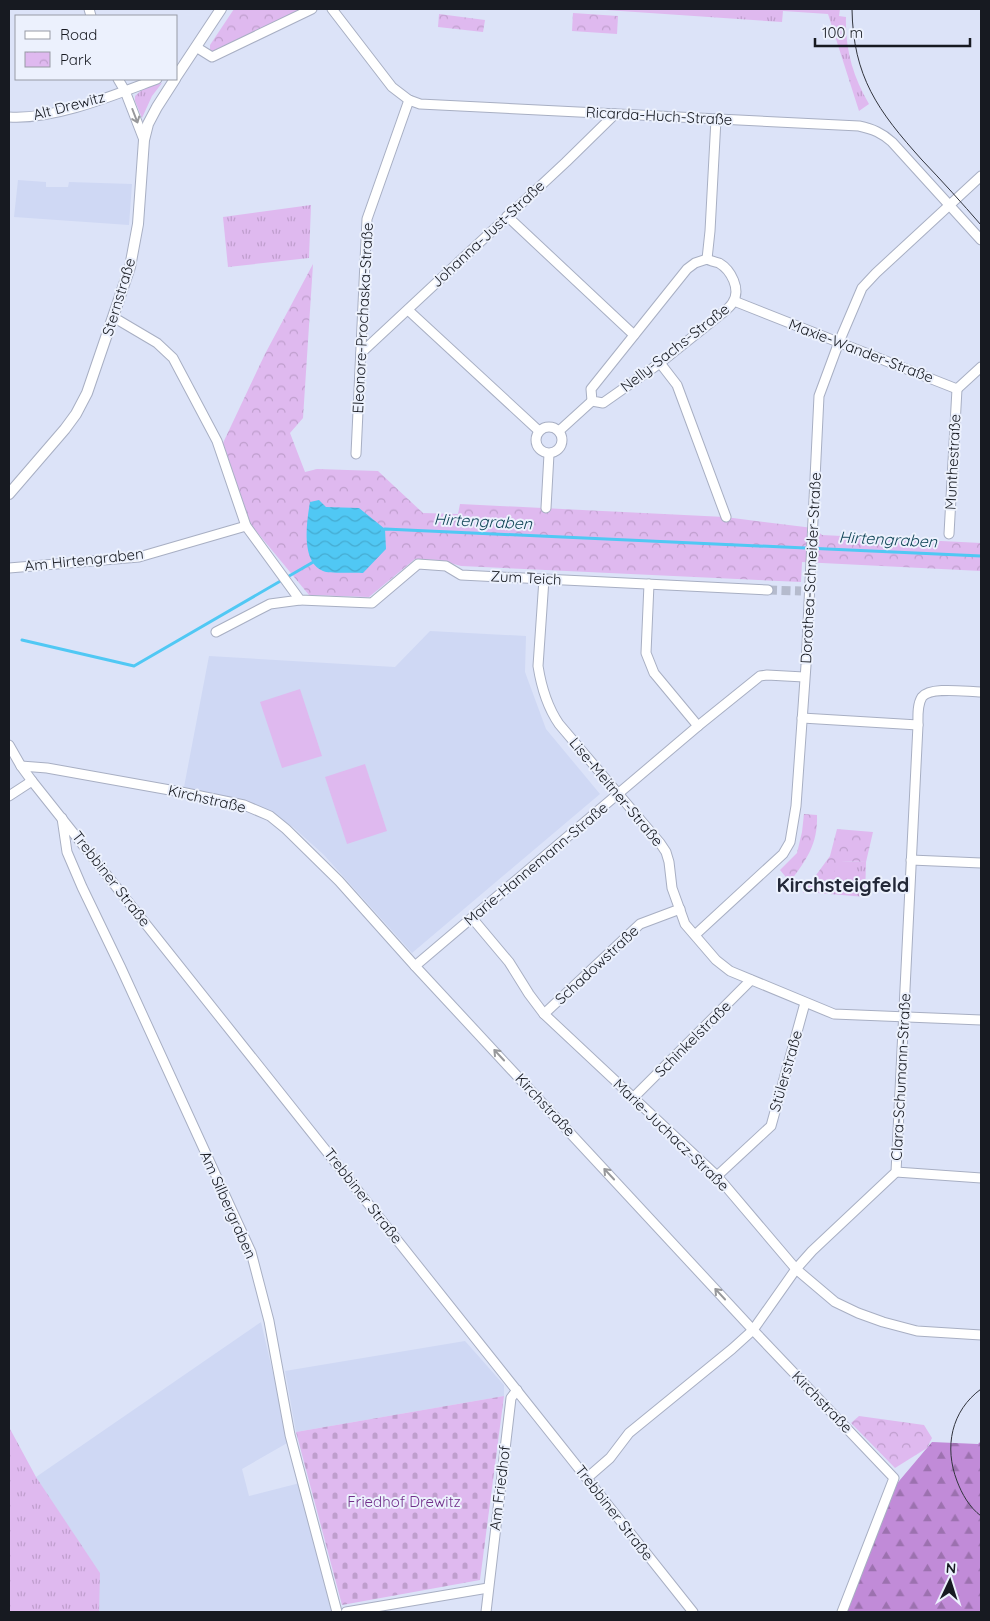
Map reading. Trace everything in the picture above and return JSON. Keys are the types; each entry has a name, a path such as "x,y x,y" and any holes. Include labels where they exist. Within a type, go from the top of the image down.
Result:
{"street":[{"name":"Sternstraße","path":"178,73 221,9"},
{"path":"196,47 212,57 312,9"},
{"name":"Ricarda-Huch-Straße","path":"332,9 392,88 409,100 420,104 860,126 872,129 883,134 892,142 981,240"},
{"path":"119,80 125,91 144,140"},
{"name":"Alt Drewitz","path":"9,117 33,117 49,114 154,80"},
{"name":"Sternstraße","path":"9,494 65,429 76,414 86,393 130,267 138,224 144,140 148,124 173,80"},
{"name":"Eleonore-Prochaska-Straße","path":"356,454 367,218 409,100"},
{"name":"Johanna-Just-Straße","path":"361,353 614,114"},
{"path":"707,259 716,119"},
{"name":"Dorothea-Schneider-Straße","path":"695,935 783,854 790,842 796,806 806,664 805,591 811,563 819,396 839,342 862,288 981,176"},
{"path":"507,216 634,335"},
{"name":"Nelly-Sachs-Straße","path":"707,259 720,264 729,272 734,280 736,291 734,301 725,312 660,363 603,403 592,401 591,389 687,269 695,263 707,259"},
{"name":"Maxie-Wander-Straße","path":"734,301 957,389"},
{"path":"408,310 539,431"},
{"path":"113,317 157,343 173,358 217,441 246,526 300,600"},
{"path":"660,363 677,385 726,517"},
{"path":"957,389 981,367"},
{"name":"Munthestraße","path":"949,534 957,389"},
{"name":"Nelly-Sachs-Straße","path":"559,431 592,401"},
{"path":"546,427 551,427 559,431 563,438 562,446 557,451 549,454 540,450 536,438 539,431 546,427"},
{"path":"546,508 549,454"},
{"name":"Am Hirtengraben","path":"9,568 139,557 246,526"},
{"name":"Zum Teich","path":"216,632 270,604 300,600 372,603 418,564 446,566 461,575 768,590"},
{"name":"Lise-Meitner-Straße","path":"544,579 538,666 553,714 559,724 666,852 672,888 685,924 722,966 834,1014 981,1020"},
{"path":"648,584 646,653 654,673 698,726"},
{"name":"Marie-Hannemann-Straße","path":"415,966 698,726 760,676 804,677"},
{"name":"Clara-Schumann-Straße","path":"587,1478 610,1458 629,1433 753,1330 796,1269 812,1251 896,1172 918,708 922,698 928,692 938,690 981,692"},
{"path":"802,718 918,725"},
{"name":"Trebbiner Straße","path":"9,745 32,781 693,1612"},
{"name":"Kirchstraße","path":"21,766 47,768 244,805 270,816 286,829 339,881 415,966 753,1330 894,1478 842,1612"},
{"path":"9,796 32,781"},
{"name":"Am Silbergraben","path":"62,818 67,852 250,1252 269,1321 290,1435 337,1612"},
{"path":"911,860 981,863"},
{"name":"Schadowstraße","path":"544,1014 640,924 680,909"},
{"name":"Marie-Juchacz-Straße","path":"472,918 509,962 544,1014 718,1176 796,1269 835,1302 883,1322 917,1331 981,1335"},
{"name":"Schinkelstraße","path":"634,1097 751,980"},
{"name":"Stülerstraße","path":"718,1176 771,1126 805,1003"},
{"path":"896,1172 981,1178"},
{"name":"Am Friedhof","path":"486,1612 512,1398 517,1390"},
{"path":"346,1612 488,1588"}],"shaded area":[{"path":"18,180 46,182 46,187 68,187 69,182 132,184 129,225 14,217"},
{"path":"430,631 526,636 525,672 546,729 600,794 412,953 324,855 293,827 270,812 247,801 184,787 209,656 395,667"},
{"path":"261,1322 289,1442 242,1469 249,1496 300,1483 334,1612 99,1612 36,1477"},
{"path":"465,1341 504,1385 504,1396 296,1432 285,1371"}],"green space":[{"path":"234,9 305,9 213,53 210,50 210,45"},
{"path":"591,9 840,9 839,16 846,17 847,40 854,73 869,104 859,111 828,14 783,11 782,22"},
{"path":"573,13 618,16 617,34 572,31"},
{"path":"439,14 485,20 483,32 438,27"},
{"path":"162,83 152,96 142,118 135,101 135,96 143,89"},
{"path":"311,205 309,258 228,267 223,217"},
{"path":"313,264 303,418 290,433 305,472 317,469 378,471 423,513 458,514 460,504 725,517 813,528 822,535 981,543 981,571 802,562 801,582 461,566 439,560 415,559 369,597 309,595 251,525 223,443 265,354"},
{"path":"300,689 322,756 282,768 260,702"},
{"path":"365,764 387,831 347,844 325,777"},
{"path":"804,814 817,815 817,826 810,852 790,882 780,870 797,853"},
{"path":"837,829 873,832 866,862 842,861 818,893 803,893 830,856"},
{"path":"841,861 866,862 865,897 818,893"},
{"name":"Friedhof Drewitz","path":"504,1396 480,1580 342,1605 296,1432"},
{"path":"859,1416 924,1425 932,1438 927,1448 895,1468 851,1423"},
{"path":"9,1427 36,1477 100,1573 99,1612 9,1612"},
{"path":"981,1441 981,1612 846,1612 894,1487 932,1442 978,1444"}],"water":[{"path":"319,500 326,507 359,508 385,529 386,549 363,573 326,572 316,566 311,559 307,540 310,502"}],"waterway":[{"name":"Hirtengraben","path":"382,530 981,556"},
{"name":"Hirtengraben","path":"22,640 134,666 315,561"}],"tunnel":[{"path":"768,590 801,591"}],"tram line":[{"path":"852,9 853,33 857,54 863,74 881,109 906,142 981,225"},
{"path":"981,1389 963,1408 953,1430 951,1443 953,1468 959,1486 969,1504 981,1516"}],"district":[{"name":"Kirchsteigfeld","path":"843,885"}]}
